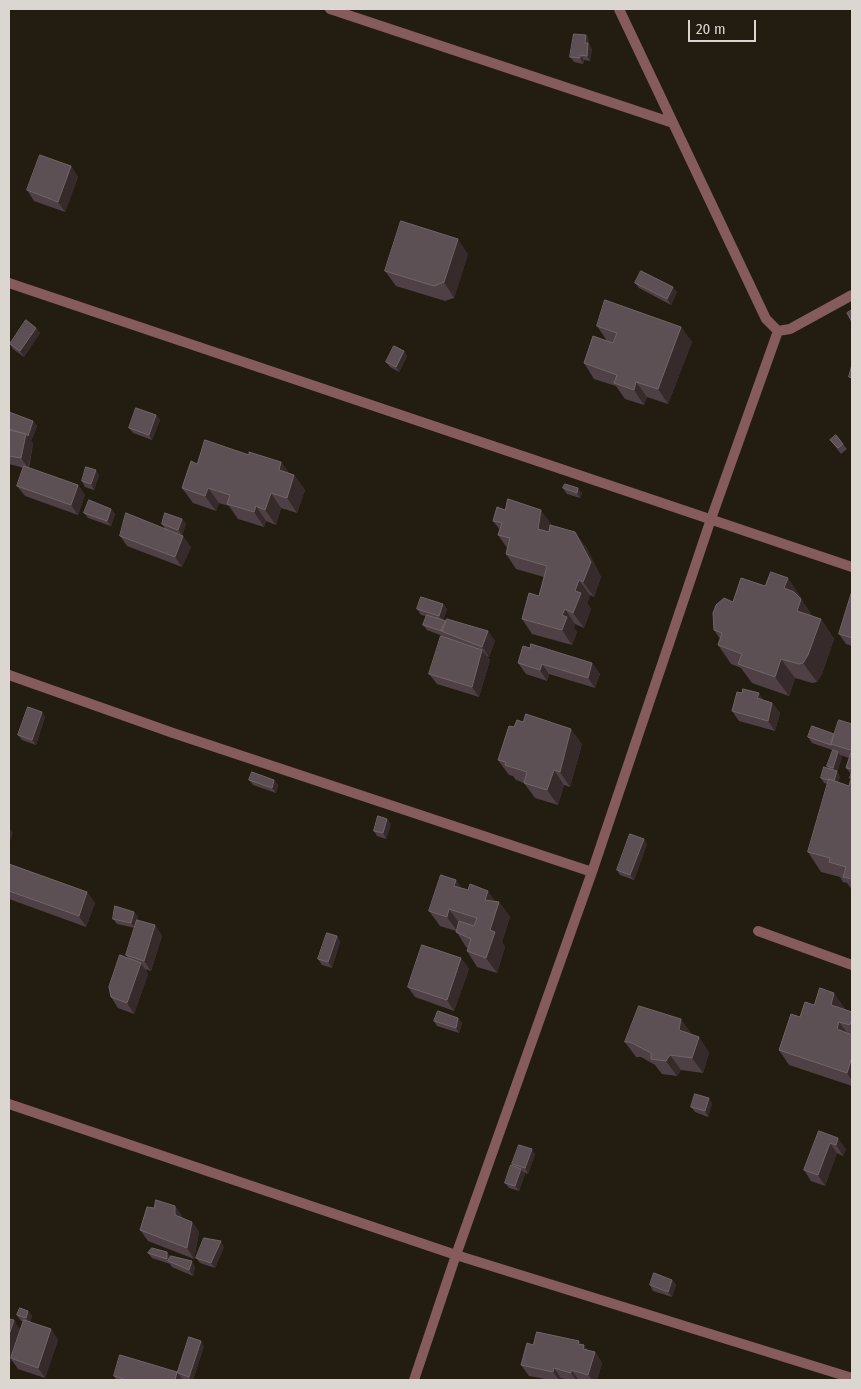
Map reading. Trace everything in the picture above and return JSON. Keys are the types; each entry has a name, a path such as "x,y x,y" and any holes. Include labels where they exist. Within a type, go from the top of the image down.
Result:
{"street":[{"path":"330,9 673,123"},
{"path":"619,9 760,308 766,320 778,331"},
{"path":"9,283 852,567"},
{"path":"778,331 790,329 852,295"},
{"path":"414,1380 456,1255 592,872 711,519 778,331"},
{"path":"9,675 173,733 592,872"},
{"path":"758,931 852,965"},
{"path":"9,1104 456,1255 852,1378"}],"building":[{"path":"574,34 586,35 585,43 588,43 587,56 580,55 580,58 570,57"},
{"path":"40,155 71,166 58,202 27,190"},
{"path":"401,221 458,239 444,282 434,286 385,271"},
{"path":"641,271 673,287 667,299 635,283"},
{"path":"605,300 681,327 658,389 636,382 634,390 614,383 617,375 584,363 593,336 613,343 617,333 597,326"},
{"path":"852,310 852,322 847,313"},
{"path":"26,320 36,328 20,351 10,344"},
{"path":"394,346 404,351 396,367 386,362"},
{"path":"852,365 852,378 849,377"},
{"path":"136,408 156,415 149,435 129,428"},
{"path":"9,412 33,421 28,436 9,429"},
{"path":"9,430 26,434 21,458 9,456"},
{"path":"836,435 843,444 838,448 830,440"},
{"path":"205,440 249,455 249,452 281,462 279,470 294,475 287,498 271,493 265,510 256,506 254,512 227,504 230,495 208,488 205,496 182,488 191,461 197,464"},
{"path":"24,466 78,485 71,505 17,486"},
{"path":"86,467 96,470 91,484 82,481"},
{"path":"565,484 578,488 577,493 563,488"},
{"path":"508,499 541,510 538,529 549,532 550,525 575,532 591,562 583,582 579,580 575,591 581,593 573,613 565,609 562,615 567,617 562,630 522,619 529,593 539,596 547,566 506,554 510,538 498,535 502,523 493,521 497,507 505,510"},
{"path":"89,500 111,509 107,521 84,513"},
{"path":"126,513 183,536 175,557 120,536"},
{"path":"165,513 182,519 178,530 162,524"},
{"path":"771,572 788,578 784,588 794,592 801,599 797,611 821,619 808,655 803,663 799,664 781,659 775,677 738,664 742,654 718,645 722,633 714,630 713,613 716,605 724,598 733,602 741,578 765,586"},
{"path":"852,591 852,638 839,634"},
{"path":"421,597 443,604 439,616 417,609"},
{"path":"427,615 446,621 442,631 423,625"},
{"path":"447,619 488,631 482,647 441,631"},
{"path":"441,636 482,650 472,687 429,674"},
{"path":"531,644 592,663 588,678 542,664 540,670 518,663 523,646 530,648"},
{"path":"743,689 759,693 757,698 772,703 768,721 732,711 737,692 742,693"},
{"path":"28,707 42,712 32,740 18,735"},
{"path":"526,714 571,729 560,772 554,770 547,790 524,783 527,772 505,765 506,762 498,760 509,726 514,727 517,720 523,722"},
{"path":"839,720 852,724 852,749 850,750 831,744"},
{"path":"812,726 834,734 831,745 808,737"},
{"path":"852,749 852,769 846,768"},
{"path":"833,750 838,752 833,768 827,766"},
{"path":"824,767 837,771 834,781 821,778"},
{"path":"252,772 274,780 272,788 249,780"},
{"path":"829,779 849,786 852,779 852,879 843,877 846,867 829,862 830,858 808,852"},
{"path":"378,816 387,819 383,833 374,831"},
{"path":"630,834 644,839 630,875 617,870"},
{"path":"9,864 87,892 79,916 9,891"},
{"path":"441,875 456,880 454,886 468,890 470,884 488,891 485,900 499,902 490,930 495,932 486,958 467,951 471,939 456,932 459,921 474,926 477,918 449,909 447,917 429,911"},
{"path":"115,906 134,912 131,923 113,919"},
{"path":"137,920 155,925 144,961 126,955"},
{"path":"327,933 337,936 328,962 318,959"},
{"path":"422,945 461,958 447,1000 408,987"},
{"path":"120,955 141,963 127,1003 111,997 109,987"},
{"path":"820,988 834,993 831,1005 852,1012 850,1025 839,1022 837,1029 852,1035 852,1057 847,1073 779,1050 791,1014 800,1017 805,1002 814,1005"},
{"path":"639,1006 681,1019 679,1030 699,1037 692,1058 670,1055 666,1061 651,1059 651,1053 630,1042 625,1042"},
{"path":"438,1011 458,1018 456,1028 434,1021"},
{"path":"695,1094 709,1098 705,1111 691,1107"},
{"path":"819,1131 838,1138 836,1145 830,1143 818,1175 804,1170"},
{"path":"519,1145 532,1149 525,1168 512,1164"},
{"path":"511,1165 521,1169 515,1186 505,1183"},
{"path":"156,1200 175,1206 175,1215 192,1222 187,1248 140,1230 147,1207 154,1208"},
{"path":"204,1238 221,1241 211,1263 196,1258"},
{"path":"152,1248 167,1252 167,1259 148,1253"},
{"path":"171,1256 192,1261 189,1270 168,1261"},
{"path":"654,1273 672,1280 668,1292 650,1285"},
{"path":"20,1308 28,1311 26,1318 17,1315"},
{"path":"9,1319 14,1320 9,1335"},
{"path":"24,1320 51,1329 38,1368 11,1358"},
{"path":"537,1332 579,1341 578,1344 584,1345 583,1349 595,1352 588,1375 571,1370 571,1373 554,1368 553,1372 521,1365 527,1343 533,1345"},
{"path":"189,1337 201,1341 189,1377 177,1372"},
{"path":"120,1355 177,1372 175,1380 127,1380 114,1376"}]}
